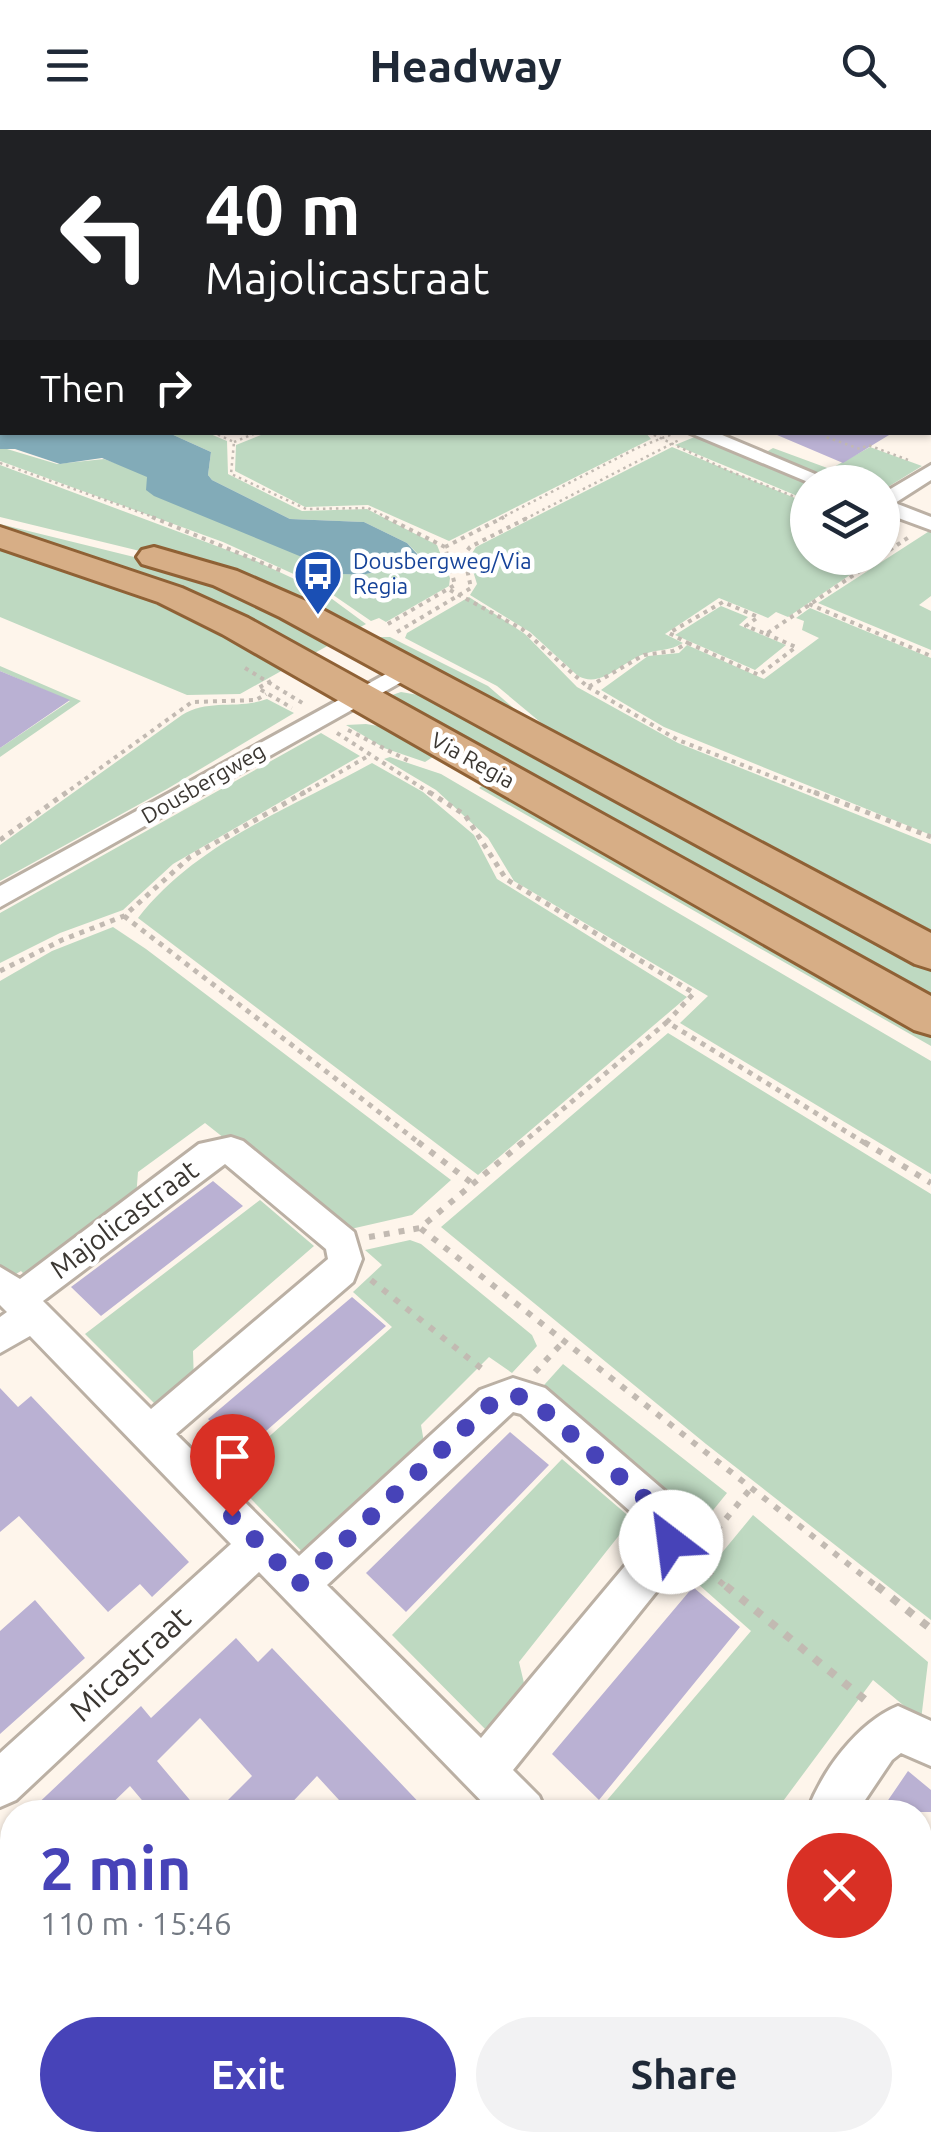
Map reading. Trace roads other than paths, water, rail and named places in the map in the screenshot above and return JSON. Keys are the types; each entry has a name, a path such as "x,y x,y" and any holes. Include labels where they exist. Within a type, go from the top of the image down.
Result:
{"main road":[{"name":"Via Regia","path":"0,520 225,578 397,651 931,953"},
{"name":"Via Regia","path":"0,538 204,610 341,705 931,1018"}],"street":[{"path":"702,435 790,469"},
{"path":"900,488 923,467"},
{"path":"900,511 931,524"},
{"name":"Dousbergweg","path":"0,898 341,705 397,651"},
{"name":"Majolicastraat","path":"150,1433 341,1272 343,1251 231,1150 212,1153 12,1308 150,1433 512,1800"},
{"path":"299,1584 493,1402 514,1395 532,1400 667,1518 671,1542 483,1771"},
{"name":"Micastraat","path":"0,1784 259,1544"},
{"path":"838,1800 876,1744 915,1736"}],"water":[{"path":"0,435 173,435 211,452 208,475 212,480 290,519 364,522 407,543 420,563 361,575 343,574 154,496 146,490 147,477 102,458 60,464 15,449 0,449"}],"place":[{"name":"Dousbergweg/Via Regia","path":"318,616"}]}
